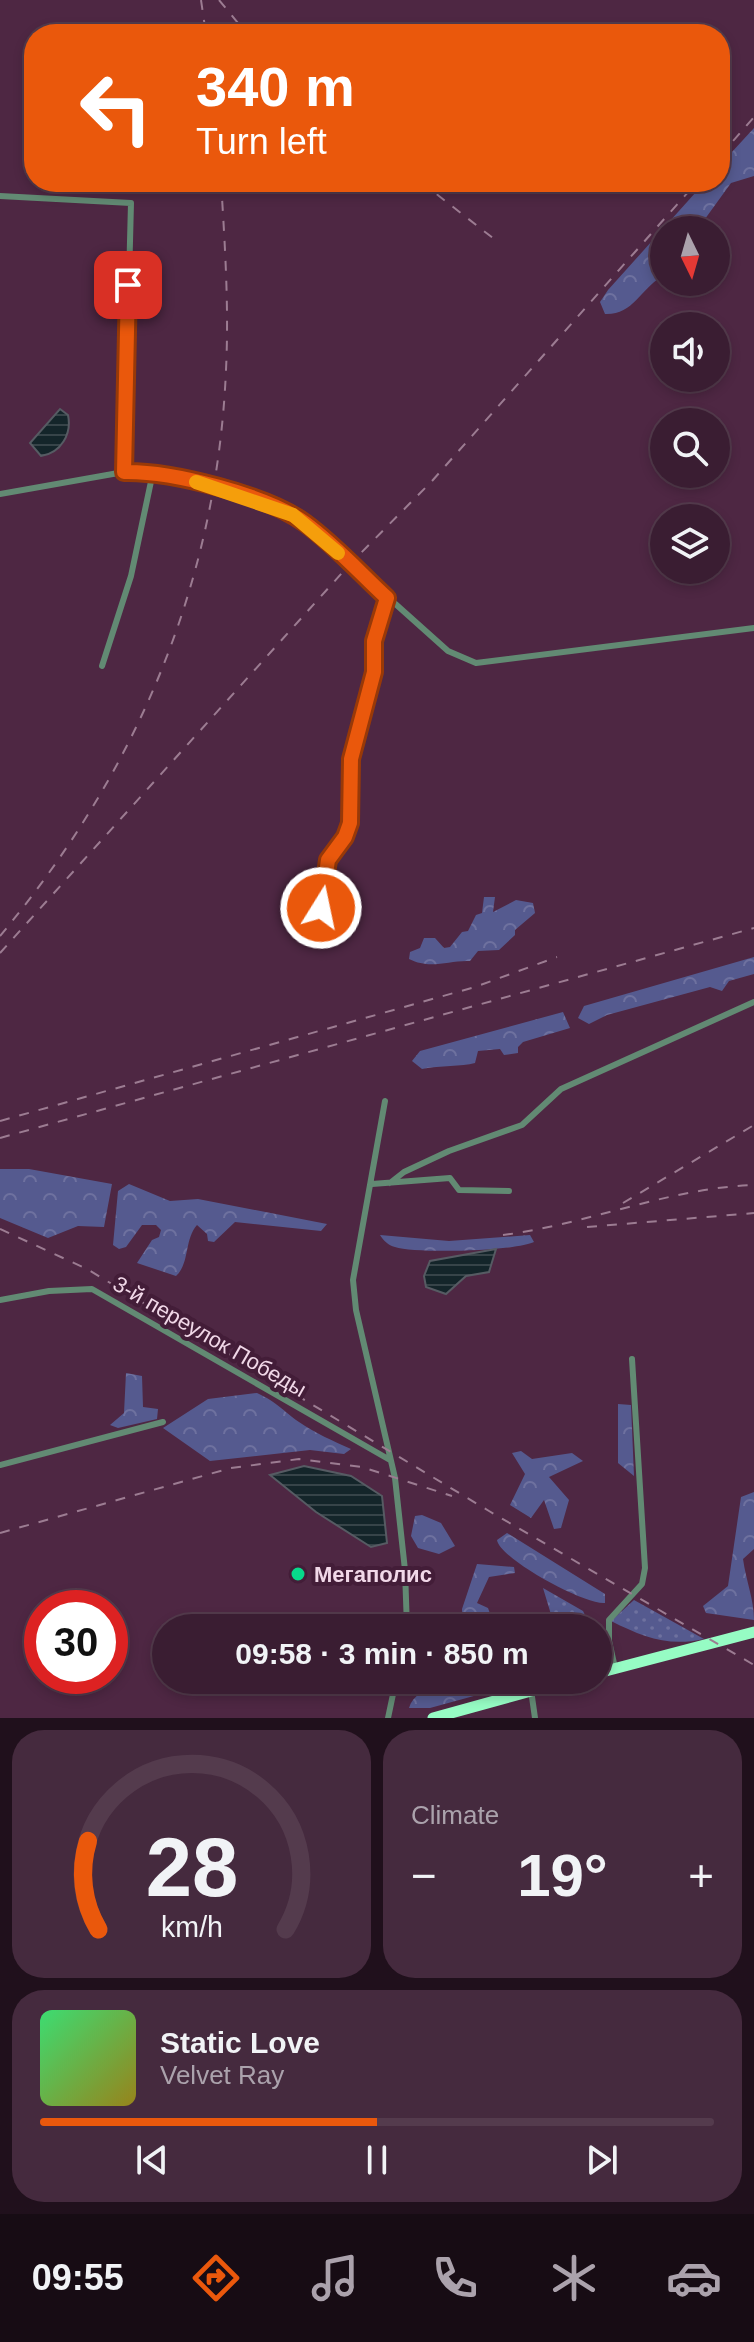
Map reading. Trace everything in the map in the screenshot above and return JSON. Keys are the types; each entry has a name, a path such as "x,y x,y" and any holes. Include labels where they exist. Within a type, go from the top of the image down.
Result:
{"highway":[{"path":"612,1669 754,1632"},
{"path":"433,1718 517,1694"}],"street":[{"path":"0,196 131,203 124,472"},
{"path":"0,494 124,472 153,472 212,487 293,515 448,651 476,663 754,628"},
{"path":"102,666 131,576 153,472"},
{"path":"318,928 328,860 345,837 350,823 351,759 374,672 374,641 387,598"},
{"path":"390,1183 404,1172 449,1151 522,1125 561,1089 754,1002"},
{"path":"385,1101 353,1280 356,1310 391,1460 405,1570 407,1614"},
{"path":"372,1184 450,1178 459,1190 509,1191"},
{"name":"3-й переулок Победы","path":"0,1300 49,1291 92,1289 391,1460"},
{"path":"615,1668 609,1641 609,1620 642,1584 645,1568 632,1359"},
{"path":"0,1465 163,1422"},
{"path":"388,1718 393,1694"},
{"path":"532,1694 535,1718"}],"green space":[{"path":"754,128 754,176 730,184 730,154"},
{"path":"696,192 724,192 707,216 674,216"},
{"path":"650,243 650,286 629,306 615,313 605,314 600,302"},
{"path":"484,897 495,897 493,912 516,900 533,903 535,913 515,930 515,935 499,950 478,951 470,961 432,964 409,959 410,952 420,948 424,938 435,938 444,948 450,947 462,932 468,931 476,915 482,913"},
{"path":"754,957 754,974 729,981 722,991 710,987 607,1015 589,1024 578,1018 584,1006"},
{"path":"563,1012 570,1028 523,1042 518,1047 518,1053 504,1055 500,1049 478,1051 475,1063 422,1069 412,1061 420,1051"},
{"path":"0,1169 29,1169 112,1184 104,1227 78,1226 48,1238 0,1218"},
{"path":"129,1184 170,1201 198,1199 327,1224 321,1231 235,1222 214,1242 208,1241 207,1234 197,1225 176,1276 137,1263 152,1240 159,1237 161,1230 156,1225 142,1225 126,1247 119,1249 113,1245 118,1191"},
{"path":"380,1235 449,1241 530,1235 534,1242 444,1251 393,1246"},
{"path":"126,1373 142,1376 143,1407 158,1409 157,1419 118,1428 110,1425 124,1413"},
{"path":"257,1393 311,1430 351,1449 344,1454 310,1450 210,1461 163,1428 208,1399"},
{"path":"618,1404 631,1405 634,1476 618,1463"},
{"path":"521,1451 532,1459 572,1453 583,1461 549,1477 569,1500 561,1528 554,1529 544,1500 531,1518 510,1505 525,1474 512,1453"},
{"path":"754,1492 754,1549 743,1559 754,1620 706,1613 703,1606 728,1586 741,1497"},
{"path":"422,1515 441,1523 455,1546 439,1554 418,1548 411,1536 415,1516"},
{"path":"507,1533 605,1594 605,1603 580,1597 527,1569 512,1558 497,1540"},
{"path":"477,1564 514,1567 515,1573 489,1577 477,1603 488,1608 490,1614 462,1614"},
{"path":"543,1588 584,1614 551,1614"},
{"path":"634,1600 704,1639 679,1642 656,1639 612,1620"},
{"path":"420,1694 481,1694 430,1708 409,1708"}],"shaded area":[{"path":"60,409 68,415 69,422 64,442 54,451 41,456 30,443"},
{"path":"496,1249 489,1272 466,1276 446,1294 426,1287 424,1276 430,1261"},
{"path":"304,1466 351,1476 382,1496 387,1543 371,1547 316,1512 270,1475"}],"railway":[{"path":"201,0 205,24"},
{"path":"219,0 239,24"},
{"path":"730,145 754,117"},
{"path":"0,936 48,874 91,809 129,742 161,672 186,600 206,526 219,449 226,370 227,300 222,192"},
{"path":"434,192 498,242"},
{"path":"0,953 350,564 432,481 688,192"},
{"path":"0,1138 754,928"},
{"path":"0,1121 475,987 557,957"},
{"path":"623,1203 754,1125"},
{"path":"503,1235 566,1223 659,1199 754,1185"},
{"path":"587,1227 754,1213"},
{"path":"0,1229 87,1269 489,1511 754,1665"},
{"path":"0,1533 231,1468 299,1459 362,1467 452,1496"}],"slow traffic":[{"path":"196,482 293,515 338,553"}],"place":[{"name":"Мегаполис","path":"298,1574"}],"route":[{"path":"128,285 124,472 153,472 181,478 293,515 387,598 383,602 374,641 374,672 351,759 350,823 345,837 328,860 321,908"}]}
